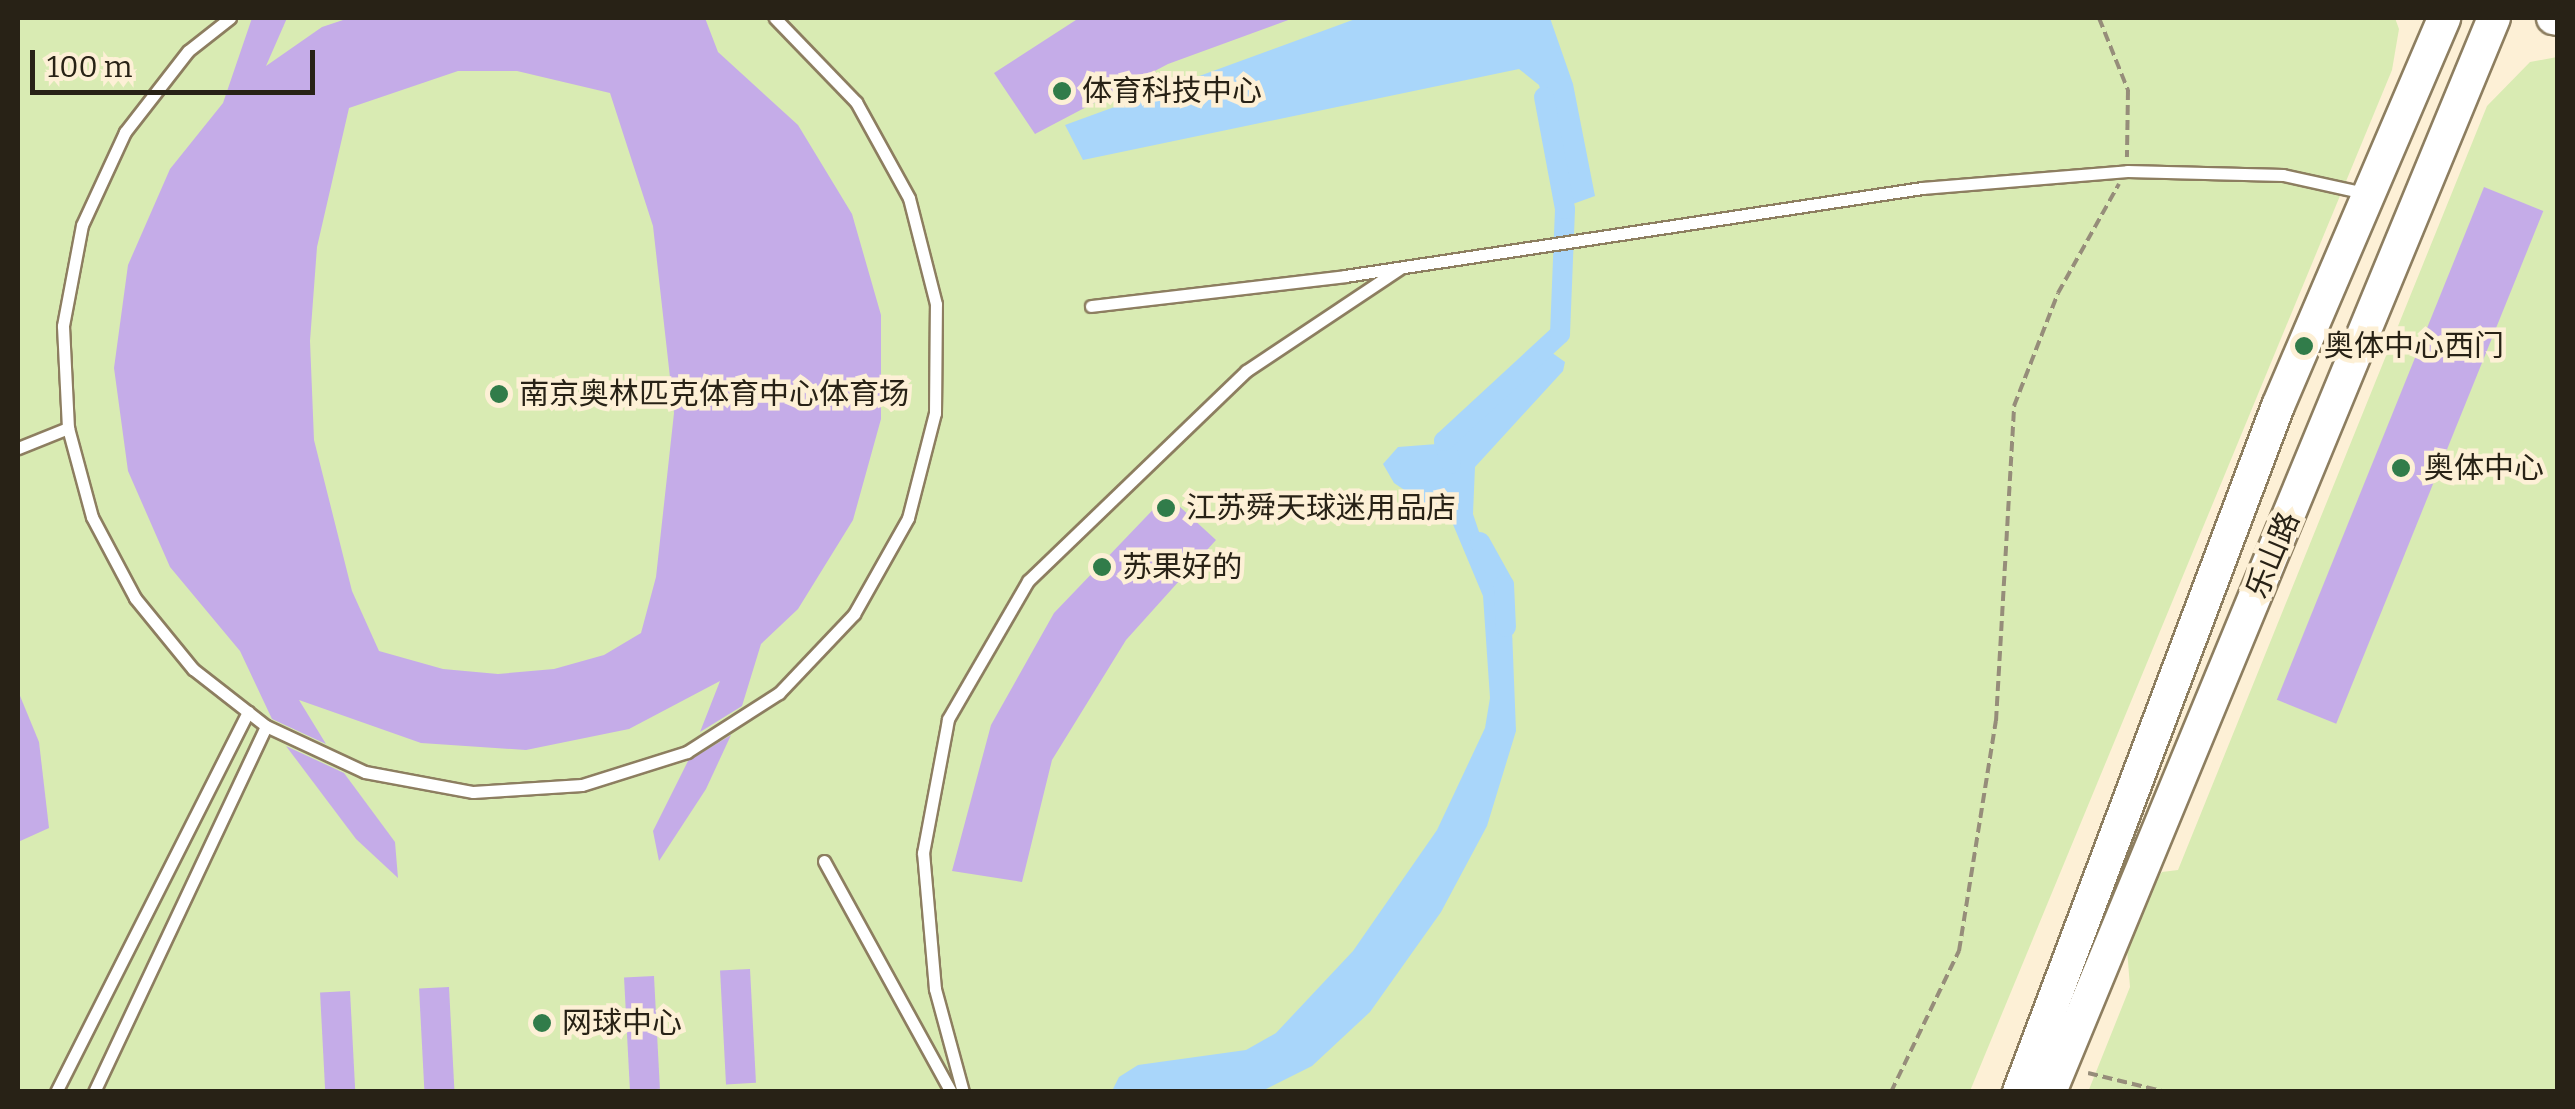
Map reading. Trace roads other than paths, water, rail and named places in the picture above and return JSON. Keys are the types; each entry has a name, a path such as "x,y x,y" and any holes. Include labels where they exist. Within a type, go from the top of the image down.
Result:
{"street":[{"name":"乐山路","path":"2019,1092 2278,406 2444,18"},
{"name":"乐山路","path":"2056,1079 2494,18"}],"lane":[{"path":"230,18 188,51 125,132 82,226 63,326 68,428 92,516 135,598 194,669 266,726 365,772 473,792 582,785 686,752 764,703 854,614 908,518 935,413 936,304 909,198 856,102 775,18"},
{"path":"1092,306 1402,267 1922,188 2127,171 2282,175 2368,194"},
{"path":"964,1092 935,988 923,852 948,718 1028,581 1246,371 1402,267"},
{"path":"18,448 68,428"},
{"path":"56,1092 248,712"},
{"path":"94,1092 266,726"},
{"path":"824,861 951,1092"}],"water":[{"path":"1358,18 1550,18 1573,84 1595,196 1570,205 1539,85 1519,69 1083,160 1065,125"},
{"path":"1551,352 1565,362 1563,371 1475,467 1473,514 1512,630 1516,731 1487,826 1441,912 1370,1012 1312,1066 1262,1091 1112,1091 1119,1077 1138,1065 1246,1050 1276,1033 1353,951 1437,830 1485,728 1490,698 1483,596 1452,522 1394,483 1383,464 1398,447 1437,444 1475,425 1537,357"}],"waterway":[{"path":"1451,464 1444,441 1560,334 1565,209 1544,97"},
{"path":"1480,542 1504,585 1506,627"}],"place":[{"name":"体育科技中心","path":"1062,91"},
{"name":"奥体中心西门","path":"2304,346"},
{"name":"南京奥林匹克体育中心体育场","path":"499,394"},
{"name":"奥体中心","path":"2401,468"},
{"name":"江苏舜天球迷用品店","path":"1166,508"},
{"name":"苏果好的","path":"1102,567"},
{"name":"网球中心","path":"542,1023"}]}
